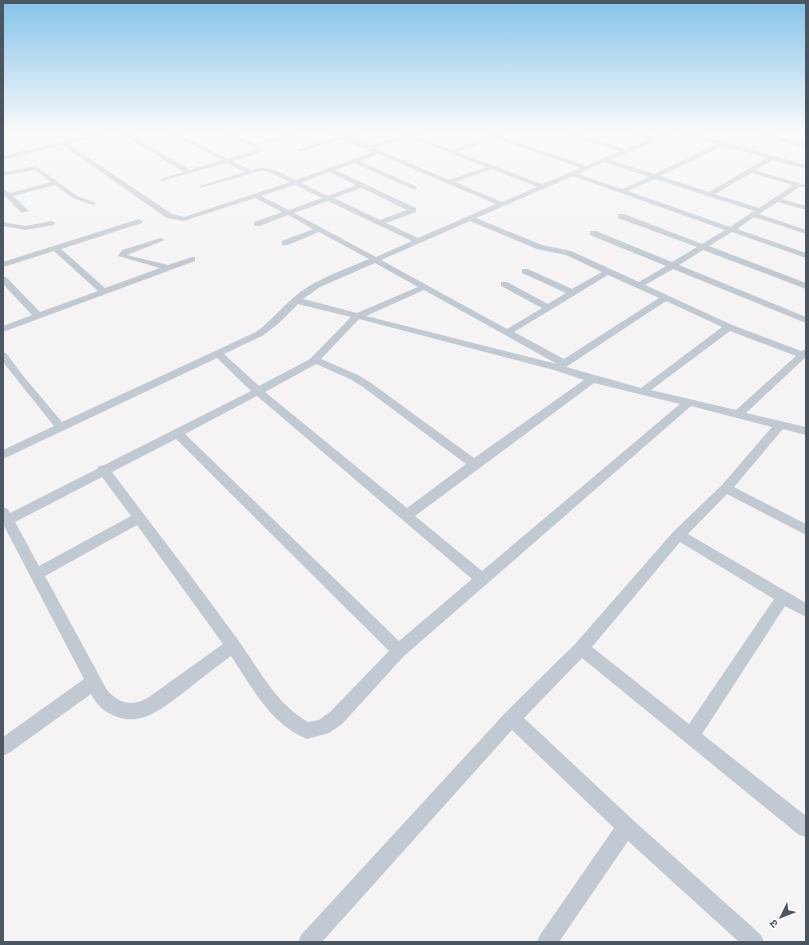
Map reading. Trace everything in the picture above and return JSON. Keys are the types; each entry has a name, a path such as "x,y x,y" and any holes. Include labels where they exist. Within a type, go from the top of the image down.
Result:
{"street":[{"path":"46,175 75,197 93,204"},
{"path":"109,175 164,212 178,218 190,217 316,175"},
{"path":"163,180 179,175"},
{"path":"202,186 239,175"},
{"path":"279,175 418,241"},
{"path":"339,175 413,210 379,223"},
{"path":"384,175 414,188"},
{"path":"433,175 504,205"},
{"path":"449,182 469,175"},
{"path":"510,175 543,187"},
{"path":"3,455 268,328 276,323 295,300 317,285 571,175"},
{"path":"577,175 806,256"},
{"path":"710,194 744,175"},
{"path":"765,175 802,186"},
{"path":"624,191 654,176 710,194 806,232"},
{"path":"5,193 56,182"},
{"path":"257,224 329,199 361,186"},
{"path":"640,285 732,229 776,199 802,186"},
{"path":"5,193 25,211"},
{"path":"256,196 425,286 561,366 592,379 806,431"},
{"path":"776,199 806,208"},
{"path":"622,216 806,286"},
{"path":"471,219 540,247 568,253 729,327 804,354 737,415"},
{"path":"3,265 139,221"},
{"path":"3,224 26,228 51,223"},
{"path":"285,243 320,229"},
{"path":"593,234 806,320"},
{"path":"161,240 125,252 122,256 169,268"},
{"path":"55,248 104,292"},
{"path":"3,329 192,259"},
{"path":"525,271 573,294"},
{"path":"506,333 573,294 607,272"},
{"path":"3,279 38,316"},
{"path":"504,284 549,308"},
{"path":"233,645 158,701 141,710 125,712 114,708 97,692 94,682 5,516 178,434 259,392 316,360 350,322 358,316 425,286"},
{"path":"295,300 561,366 665,298"},
{"path":"643,391 729,327"},
{"path":"217,353 259,392 482,579"},
{"path":"3,354 8,371 60,428"},
{"path":"316,360 354,377 367,385 474,464"},
{"path":"407,515 474,464 592,379"},
{"path":"103,470 233,645 278,710 292,724 307,731 323,728 336,718 399,651 689,402"},
{"path":"308,942 512,718 581,648 679,535 726,488 781,424"},
{"path":"178,434 399,651"},
{"path":"726,488 806,530"},
{"path":"36,574 139,518"},
{"path":"679,535 806,611"},
{"path":"691,735 783,597"},
{"path":"581,648 806,828"},
{"path":"3,747 94,682"},
{"path":"512,718 626,826 754,942"},
{"path":"547,942 626,826"}]}
